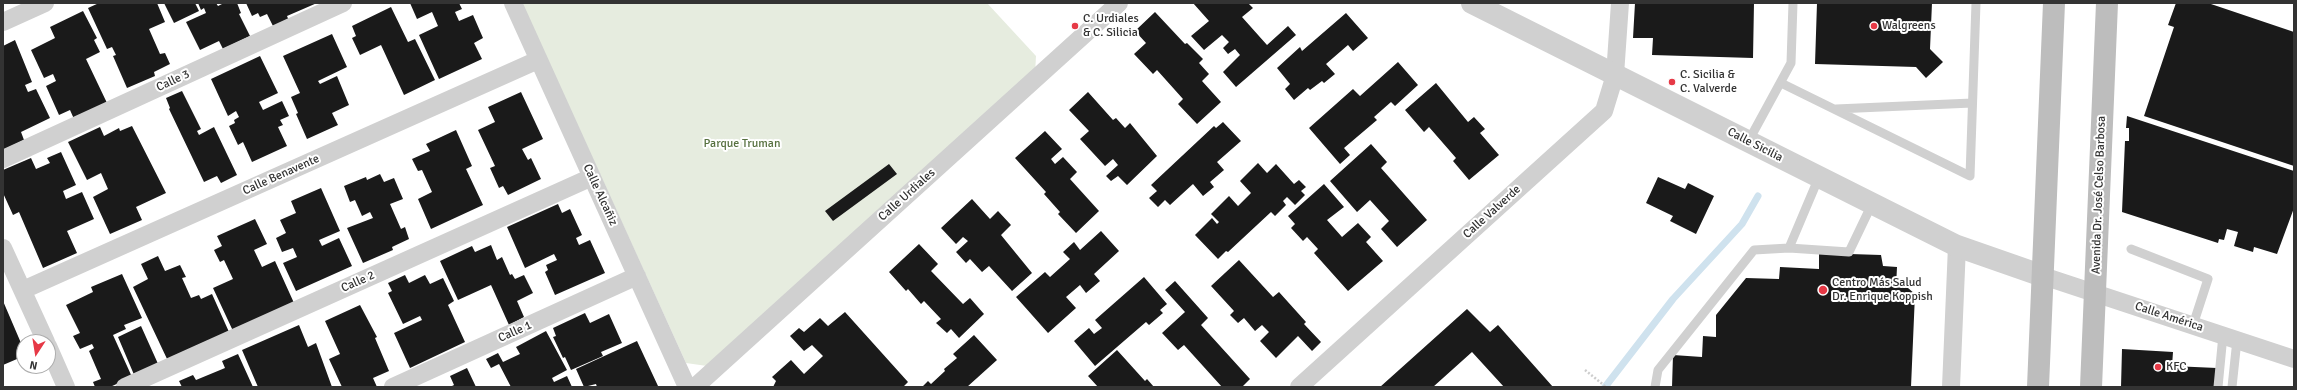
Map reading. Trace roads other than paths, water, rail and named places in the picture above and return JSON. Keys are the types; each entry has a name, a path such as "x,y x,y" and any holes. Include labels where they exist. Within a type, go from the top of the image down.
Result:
{"main road":[{"path":"2038,387 2054,3"},
{"name":"Avenida Dr. José Celso Barbosa","path":"2091,387 2107,3"}],"street":[{"path":"3,22 45,3"},
{"name":"Calle 3","path":"3,159 343,3"},
{"name":"Calle Alcañiz","path":"513,3 687,387"},
{"name":"Calle Urdiales","path":"695,387 1119,3"},
{"name":"Calle Sicilia","path":"1472,3 1615,76 1957,246 2043,276"},
{"name":"Calle Valverde","path":"1299,387 1604,111 1615,76 1620,3"},
{"name":"Calle Benavente","path":"23,290 538,60"},
{"name":"Calle 2","path":"125,387 592,177"},
{"path":"1951,387 1957,246"},
{"path":"3,248 42,334"},
{"name":"Calle 1","path":"393,387 637,276"},
{"name":"Calle América","path":"2043,276 2294,359"},
{"path":"56,364 66,387"}],"lane":[{"path":"1748,142 1791,63 1793,3"},
{"path":"1781,83 1970,176 1976,3"},
{"path":"1833,109 1972,103"},
{"path":"1789,248 1819,177"},
{"path":"1655,387 1658,370 1754,250 1789,248 1849,252 1872,204"},
{"path":"2131,249 2208,279 2193,325"},
{"path":"2218,387 2230,338"},
{"path":"2230,338 2232,387"}],"waterway":[{"path":"1605,387 1673,299 1742,224 1758,196"}],"place":[{"name":"C. Urdiales & C. Silicia","path":"1075,26"},
{"name":"Walgreens","path":"1874,26"},
{"name":"C. Sicilia & C. Valverde","path":"1672,82"},
{"name":"Centro Más Salud Dr. Enrique Koppish","path":"1823,290"},
{"name":"KFC","path":"2158,367"}],"park label":[{"name":"Parque Truman","path":"742,144"}]}
